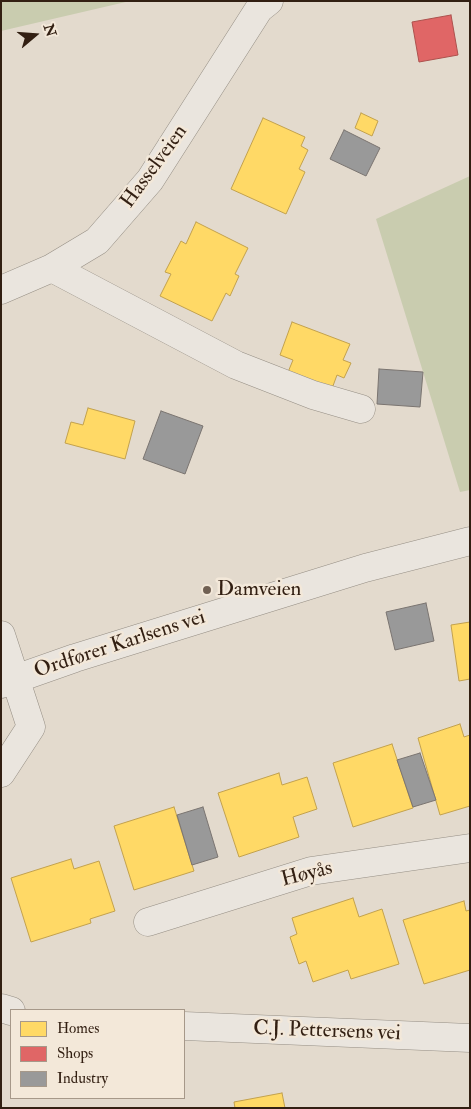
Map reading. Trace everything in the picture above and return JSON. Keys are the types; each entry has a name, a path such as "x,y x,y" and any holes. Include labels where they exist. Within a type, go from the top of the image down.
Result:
{"street":[{"name":"Hasselveien","path":"1,290 52,268 97,241 150,180 259,9 269,1"},
{"path":"52,268 236,365 313,395 361,409"},
{"name":"Ordfører Karlsens vei","path":"9,681 85,655 365,568 470,541"},
{"path":"1,635 9,681 32,727 1,774"},
{"name":"Høyås","path":"148,922 311,871 470,848"},
{"name":"C.J. Pettersens vei","path":"185,1026 470,1038"}],"green space":[{"path":"1,1 130,1 1,31"},
{"path":"470,176 470,490 460,492 376,219"}],"building: Homes":[{"path":"361,113 378,121 372,136 355,128"},
{"path":"263,118 305,137 301,146 308,150 299,169 305,172 286,214 231,189"},
{"path":"196,222 248,248 235,274 239,276 230,296 226,293 212,321 160,296 171,274 165,272 181,241 186,244"},
{"path":"292,322 350,344 343,360 351,363 344,378 337,375 330,394 286,377 293,360 280,355"},
{"path":"88,408 135,421 125,459 65,443 71,422 83,425"},
{"path":"470,622 470,679 459,681 451,625"},
{"path":"460,724 464,737 470,735 470,806 440,815 418,738"},
{"path":"392,744 413,808 353,827 333,763"},
{"path":"279,773 282,785 307,777 317,809 293,817 299,837 239,857 218,793"},
{"path":"174,807 194,871 134,890 114,826"},
{"path":"71,859 74,869 99,861 115,911 90,919 91,923 31,942 11,878"},
{"path":"353,898 359,917 382,909 399,964 351,979 348,970 313,982 306,961 299,964 290,937 297,934 292,918"},
{"path":"464,901 466,911 470,910 470,970 424,984 403,920"},
{"path":"282,1093 285,1108 235,1108 234,1102"}],"building: Shops":[{"path":"451,15 458,55 419,62 412,22"}],"building: Industry":[{"path":"344,130 380,148 366,176 330,159"},
{"path":"379,369 423,372 420,407 377,404"},
{"path":"161,411 203,426 185,474 143,459"},
{"path":"426,603 434,641 395,650 386,612"},
{"path":"420,753 436,800 413,807 397,760"},
{"path":"203,807 218,857 192,865 177,815"}],"place":[{"name":"Damveien","path":"207,590"}]}
